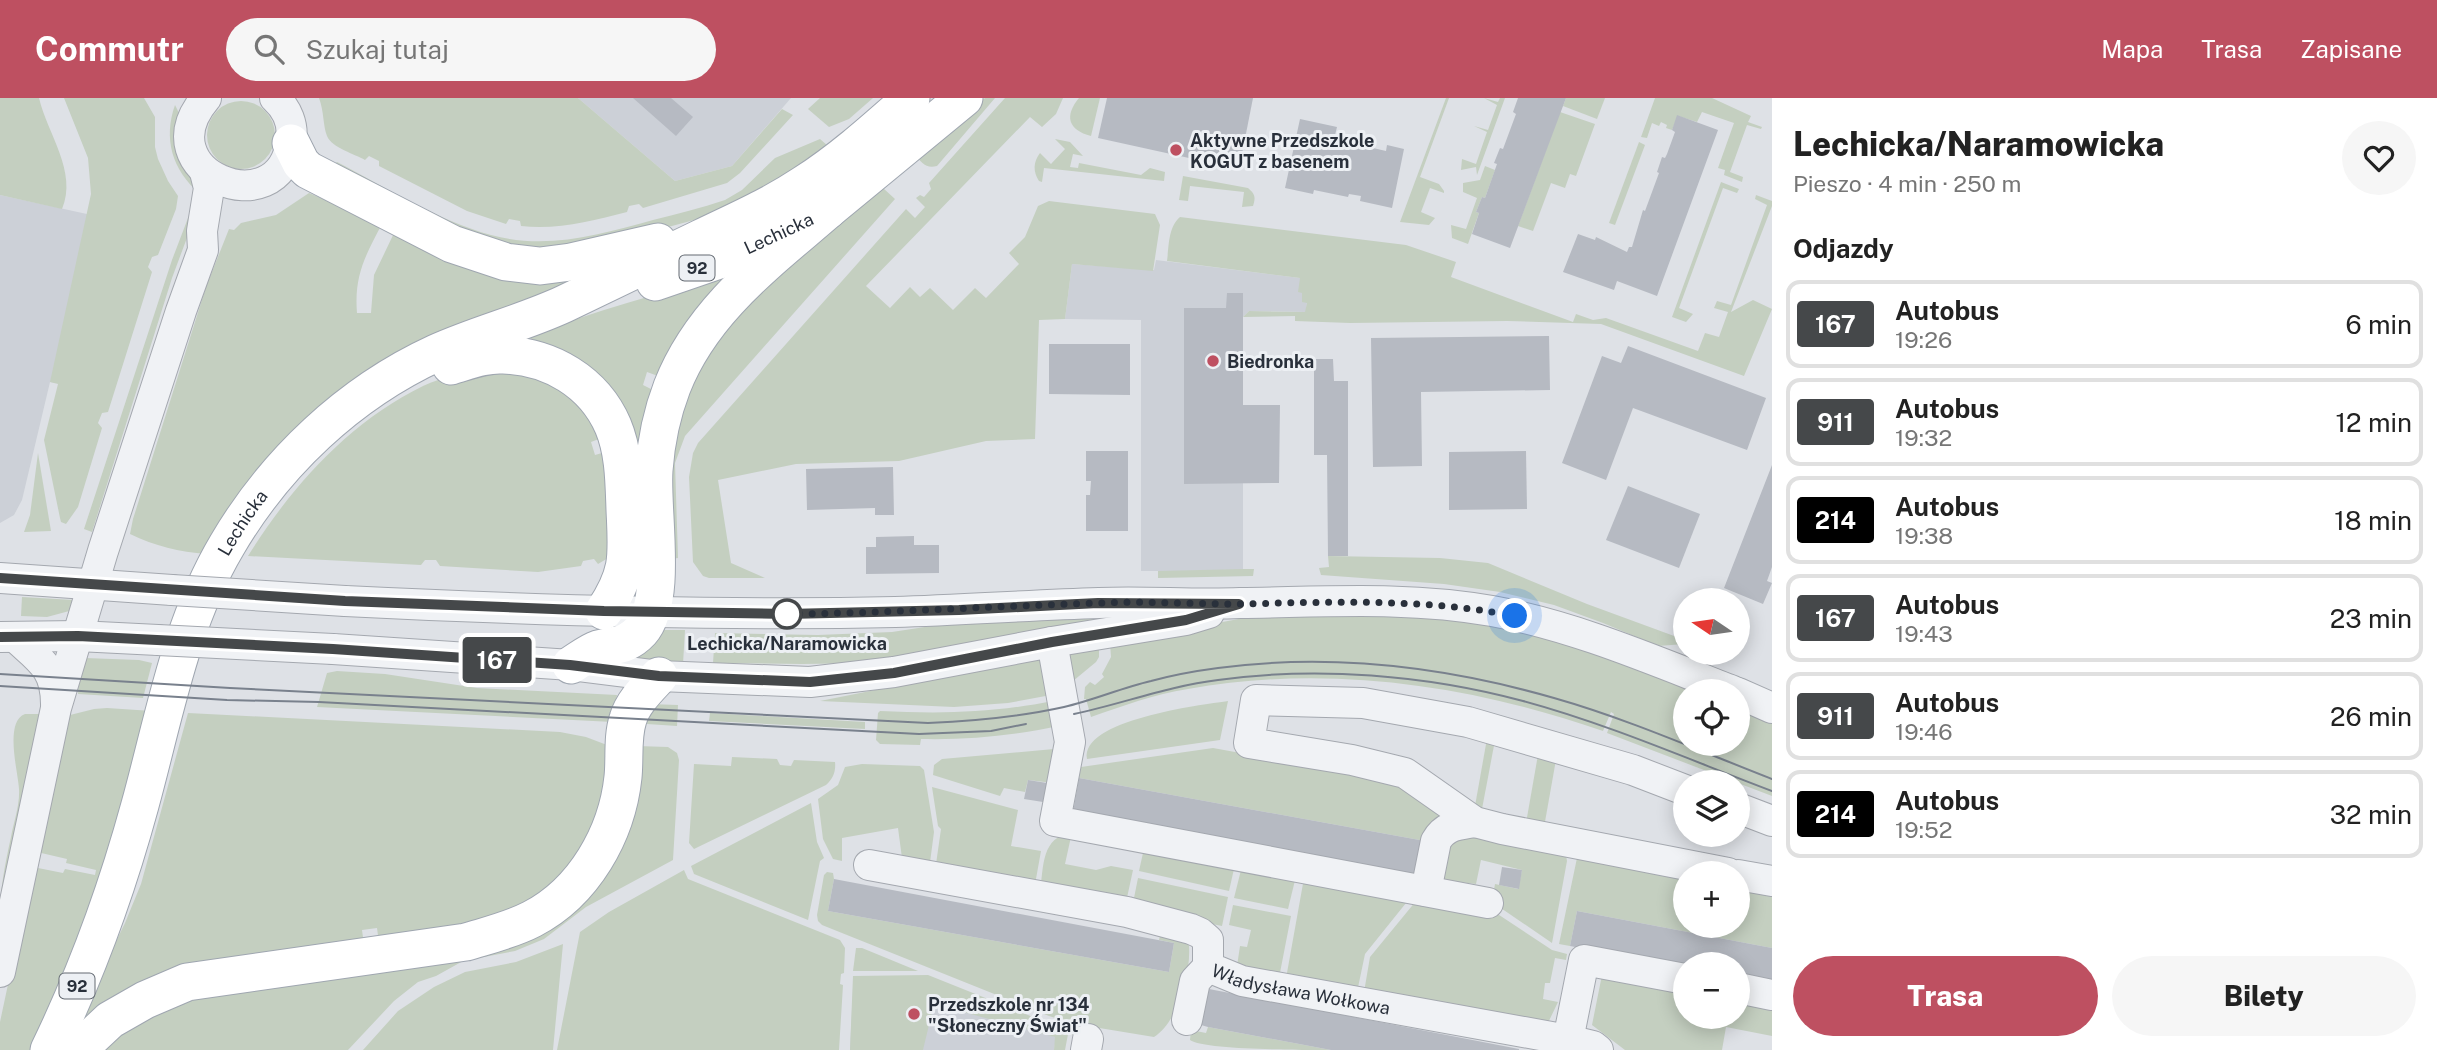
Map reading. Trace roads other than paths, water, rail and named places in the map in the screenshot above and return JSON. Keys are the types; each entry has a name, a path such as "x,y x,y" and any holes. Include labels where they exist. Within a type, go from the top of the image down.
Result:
{"main road":[{"name":"Lechicka","path":"49,1050 104,921 140,807 177,665 206,587 225,548 265,489 311,439 361,397 434,354 559,306 767,207 806,183 882,125 911,98"},
{"name":"Lechicka","path":"559,306 620,293 700,267 758,244 828,210 964,98"},
{"path":"291,143 301,163 308,170 452,244 506,262 540,265 571,262 724,227"},
{"path":"570,665 597,649 615,647 628,641 642,630 651,611 657,565 653,470 662,417 681,365 709,319 744,282 828,210"},
{"path":"361,397 478,357 501,355 525,357 547,363 570,374 590,391 612,425 622,463 624,489 627,564 618,590 604,611"},
{"path":"78,1050 110,1020 145,1000 187,982 466,942 505,931 534,918 572,889 607,839 617,810 623,777 627,719 632,708 659,676"}],"street":[{"path":"205,172 218,181 241,186 263,181 282,166 291,143 289,118 278,99"},
{"path":"0,972 56,708 93,583 203,250 202,231 209,188 205,172 192,151 190,139 193,105"},
{"path":"203,250 218,236 228,209 241,186"},
{"path":"0,578 345,601 604,611 787,614 1098,603 1399,601 1492,611 1576,633 1701,679"},
{"path":"8,637 78,636 333,649 570,665 659,676 810,682 894,673 1052,642 1186,620 1239,604"},
{"path":"8,637 47,666 56,689 56,708"},
{"path":"1052,642 1070,742 1055,821 1488,903"},
{"path":"1750,698 1772,708"},
{"path":"1673,785 1633,770 1468,722 1363,704 1256,700 1249,743 1352,760 1405,773 1475,822 1502,830 1673,863"},
{"path":"1750,813 1772,821"},
{"path":"1426,891 1439,834 1448,827 1475,822"},
{"name":"Władysława Wołkowa","path":"869,865 1127,912 1191,929 1208,940 1208,967 1242,981 1586,1045"},
{"path":"1750,877 1772,881"},
{"path":"1586,1045 1584,960 1673,977"},
{"path":"1186,1020 1195,981 1208,967"},
{"path":"1750,990 1772,995"}],"tram line":[{"path":"0,674 928,723 996,718 1047,710 1159,679 1209,669 1303,662 1345,663 1472,678 1554,698 1637,725 1772,779"},
{"path":"1074,714 1181,686 1256,676 1332,674 1410,679 1486,692 1555,710 1618,731 1772,791"},
{"path":"0,686 227,700 319,702 919,734 991,731 1026,724"}],"place":[{"name":"Aktywne Przedszkole KOGUT z basenem","path":"1176,150"},
{"name":"Biedronka","path":"1213,361"},
{"name":"Lechicka/Naramowicka","path":"787,614"},
{"name":"Przedszkole nr 134 \"Słoneczny Świat\"","path":"914,1014"}]}
